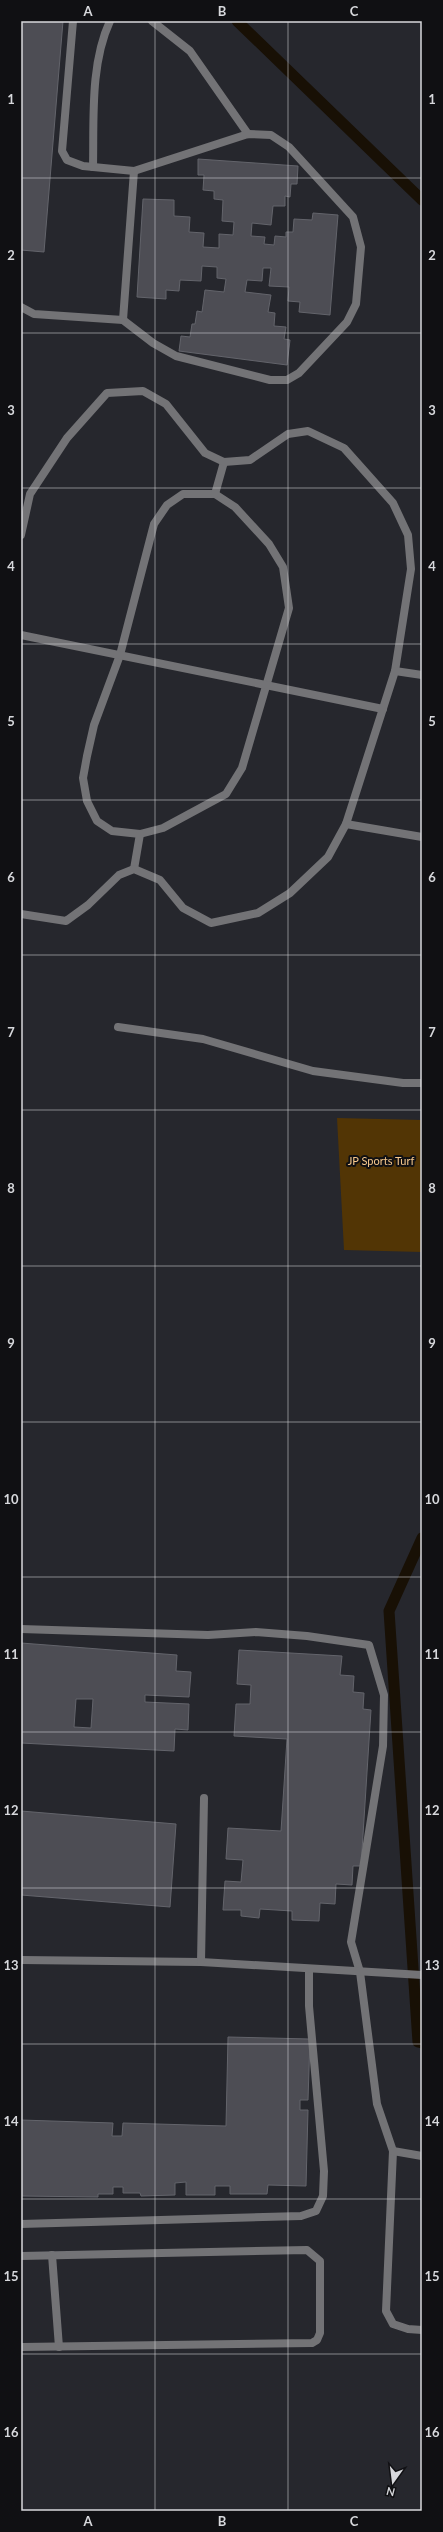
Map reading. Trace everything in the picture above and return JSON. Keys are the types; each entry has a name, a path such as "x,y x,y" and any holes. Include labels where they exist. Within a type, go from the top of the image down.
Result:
{"street":[{"path":"21,307 34,314 123,320 153,343 176,356 270,380 287,380 299,373 347,322 356,304 361,247 353,217 290,147 271,135 248,134 134,170 83,166 67,160 62,151 73,21"},
{"path":"93,167 95,100 100,54 102,39 110,21"},
{"path":"152,21 190,51 248,134"},
{"path":"123,320 134,170"},
{"path":"21,535 30,494 67,438 107,394 143,391 166,404 205,454 224,462 250,460 288,434 308,431 344,448 393,503 408,535 411,569 395,672 346,824 328,857 290,893 258,913 211,923 183,908 160,880 134,869 119,875 88,905 66,921 21,914"},
{"path":"215,494 224,462"},
{"path":"183,494 215,494 235,507 269,544 283,567 288,608 242,768 226,794 163,828 140,834 112,831 97,822 87,802 83,778 94,726 120,655 154,524 167,505 183,494"},
{"path":"21,635 267,684 383,709"},
{"path":"395,672 422,675"},
{"path":"346,824 422,837"},
{"path":"134,869 140,834"},
{"path":"118,1027 203,1039 313,1071 403,1083 422,1083"},
{"path":"21,1629 208,1635 256,1632 307,1636 369,1645 384,1695 383,1746 351,1942 360,1972 377,2104 393,2152 386,2311 393,2324 408,2329 422,2330"},
{"path":"200,1962 204,1798"},
{"path":"21,1960 200,1962 309,1970 422,1975"},
{"path":"21,2224 301,2216 316,2211 323,2196 324,2171 309,2006 309,1970"},
{"path":"393,2152 422,2156"},
{"path":"21,2256 308,2250 320,2261 320,2333 317,2340 312,2344 21,2347"},
{"path":"52,2255 59,2347"}],"green space":[{"name":"JP Sports Turf","path":"337,1118 422,1120 422,1252 344,1250"}],"building":[{"path":"21,21 63,21 44,252 21,250"},
{"path":"198,159 298,166 297,184 291,184 290,197 285,196 285,206 273,206 271,225 252,223 251,236 265,237 264,244 274,245 275,236 286,237 286,232 293,232 294,219 312,220 313,213 338,215 330,315 299,312 300,302 288,301 289,287 269,286 271,268 263,268 262,281 247,280 245,292 271,295 268,312 275,313 274,326 286,327 284,339 290,340 287,365 179,351 181,336 190,337 192,324 195,324 197,311 202,312 205,290 224,292 226,279 217,278 217,267 202,266 201,281 180,280 179,291 166,290 166,299 137,297 143,199 174,200 174,216 190,217 189,232 204,233 203,247 219,248 219,234 233,235 234,222 222,221 223,200 214,199 214,191 203,190 204,175 198,175"},
{"path":"21,1643 177,1655 176,1671 191,1672 189,1697 145,1695 145,1702 189,1704 188,1730 175,1729 174,1751 21,1743","holes":["76,1699 93,1699 91,1728 74,1727"]},
{"path":"239,1650 342,1656 340,1675 354,1676 353,1692 364,1693 363,1709 371,1710 361,1866 353,1866 352,1885 336,1884 335,1904 320,1903 319,1921 292,1920 292,1911 260,1909 259,1918 241,1916 241,1910 223,1910 225,1881 241,1882 243,1860 226,1859 228,1828 281,1831 287,1739 234,1736 236,1704 250,1704 251,1685 237,1684"},
{"path":"21,1811 176,1824 170,1907 21,1895"},
{"path":"228,2037 310,2039 308,2100 300,2100 300,2110 308,2110 306,2186 268,2185 267,2194 230,2194 230,2186 215,2186 215,2195 186,2195 186,2182 175,2183 175,2195 141,2196 140,2193 123,2193 123,2187 113,2187 113,2194 98,2194 98,2197 21,2196 21,2120 113,2123 112,2136 122,2136 123,2123 226,2126"}],"waterway":[{"path":"237,21 422,200"},
{"path":"422,1538 389,1611 418,2042 422,2043"}]}
